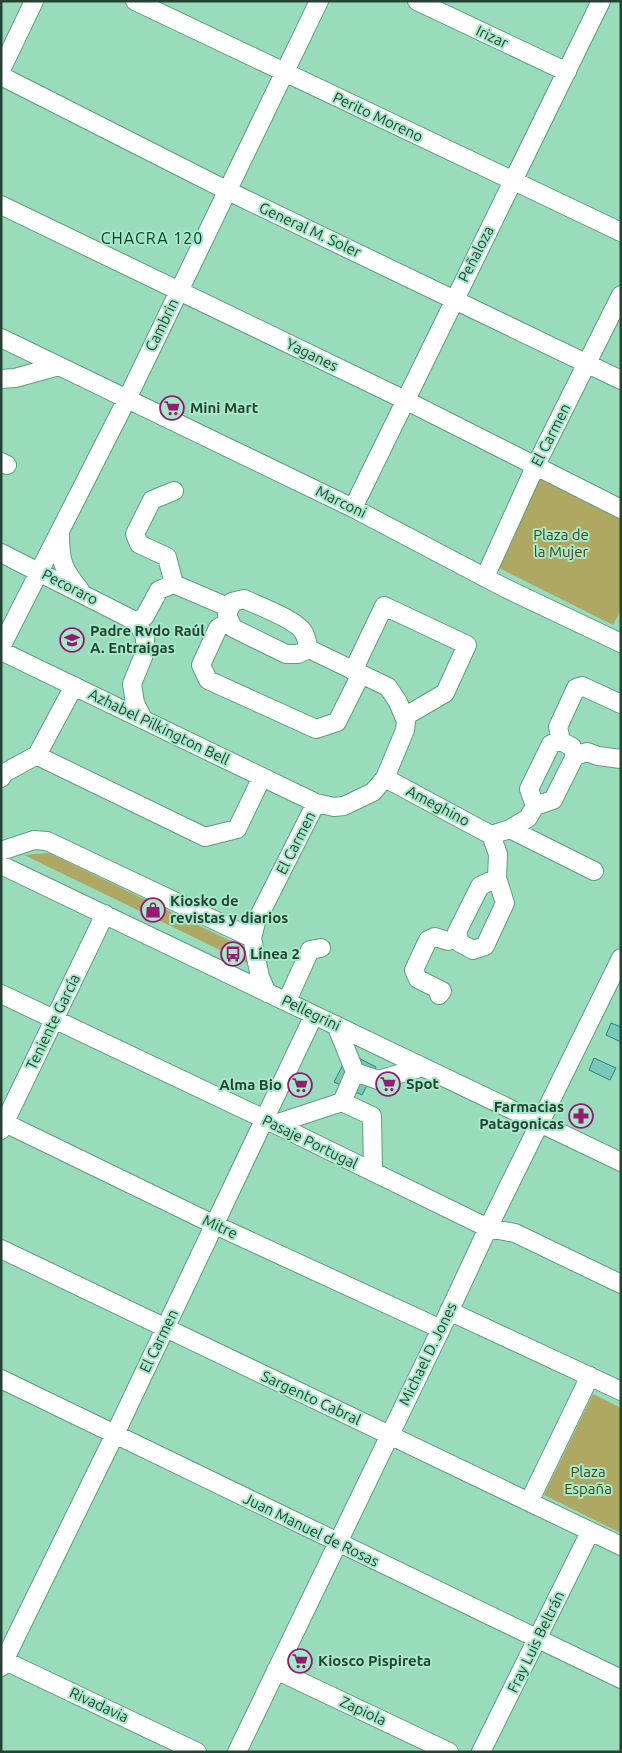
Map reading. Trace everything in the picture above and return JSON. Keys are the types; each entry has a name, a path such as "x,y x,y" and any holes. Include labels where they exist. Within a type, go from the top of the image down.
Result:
{"street":[{"path":"1,70 34,1"},
{"name":"Perito Moreno","path":"135,1 621,232"},
{"name":"Cambrin","path":"1,646 127,399 319,1"},
{"name":"Irizar","path":"417,1 566,72"},
{"name":"Peñaloza","path":"353,508 601,1"},
{"name":"General M. Soler","path":"1,76 228,191 621,380"},
{"name":"Yaganes","path":"1,205 405,400 621,509"},
{"name":"El Carmen","path":"485,576 535,466 621,295"},
{"name":"Marconi","path":"1,338 353,508 621,643"},
{"path":"1,379 15,378 59,366"},
{"path":"174,491 152,500 135,534 139,544 167,556 174,584 229,615 233,628 286,654 298,654 309,649"},
{"path":"61,529 60,553 66,573 84,594"},
{"name":"Pecoraro","path":"1,553 137,622"},
{"path":"143,719 135,703 132,684 144,652 145,637 137,622 145,616 159,590 174,584"},
{"path":"309,649 307,639 300,628 284,618 244,599 232,602 229,615 218,628 201,665 208,680 316,729 337,722 357,673 384,606 467,645 445,693 404,717 398,702 388,687 357,673 309,649"},
{"name":"Azhabel Pilkington Bell","path":"1,651 316,803"},
{"path":"94,696 116,692 132,684"},
{"path":"1,778 4,773 37,756 74,686"},
{"path":"561,741 558,727 576,688 582,686 621,704"},
{"name":"El Carmen","path":"267,992 260,977 252,938 256,922 316,803 334,807 344,806 373,792 385,778 405,730 404,717"},
{"path":"497,878 480,886 457,932 460,943 473,950 485,946 505,903 497,878 498,854 491,835 510,829 528,818 535,806 553,800 575,756 572,747 561,741 551,744 529,789 535,806"},
{"path":"575,756 587,752 598,756 621,759"},
{"path":"37,756 205,837 237,829 262,777"},
{"name":"Ameghino","path":"385,778 491,835"},
{"path":"510,829 594,871"},
{"path":"1,851 34,840 47,841 252,938"},
{"name":"Pellegrini","path":"1,865 621,1162"},
{"name":"Teniente García","path":"2,1124 105,914"},
{"path":"439,995 442,991 418,979 414,970 428,940 435,937 448,942 458,937"},
{"path":"287,1001 310,950 321,948"},
{"name":"Michael D. Jones","path":"237,1752 336,1542 621,958"},
{"name":"Pasaje Portugal","path":"1,994 488,1228 515,1233 621,1284"},
{"name":"El Carmen","path":"2,1662 115,1434 215,1225 270,1122 314,1015"},
{"path":"336,1025 355,1072 342,1102"},
{"path":"355,1072 378,1080 423,1067"},
{"path":"270,1122 342,1102 372,1116 373,1172"},
{"name":"Mitre","path":"2,1124 441,1329"},
{"name":"Sargento Cabral","path":"1,1249 621,1546"},
{"path":"449,1311 621,1391"},
{"path":"529,1502 590,1376"},
{"name":"Juan Manuel de Rosas","path":"2,1381 621,1679"},
{"name":"Fray Luis Beltrán","path":"481,1752 590,1532"},
{"name":"Rivadavia","path":"2,1662 197,1752"},
{"name":"Zapiola","path":"276,1670 449,1752"}],"green space":[{"name":"Plaza de la Mujer","path":"536,473 621,519 621,610 613,625 495,566"},
{"path":"49,853 245,948 249,964 24,855"},
{"name":"Plaza España","path":"593,1394 621,1408 621,1533 544,1495"}],"building":[{"path":"611,1023 621,1027 621,1042 606,1035"},
{"path":"349,1053 376,1067 362,1095 334,1082"},
{"path":"594,1058 616,1068 610,1080 589,1070"}],"place":[{"name":"Mini Mart","path":"172,408"},
{"name":"Padre Rvdo Raúl A. Entraigas","path":"72,640"},
{"name":"Kiosko de revistas y diarios","path":"153,910"},
{"name":"Línea 2","path":"233,954"},
{"name":"Spot","path":"388,1084"},
{"name":"Alma Bio","path":"300,1085"},
{"name":"Farmacias Patagonicas","path":"581,1116"},
{"name":"Kiosco Pispireta","path":"300,1661"}],"district":[{"name":"CHACRA 120","path":"152,238"}]}
